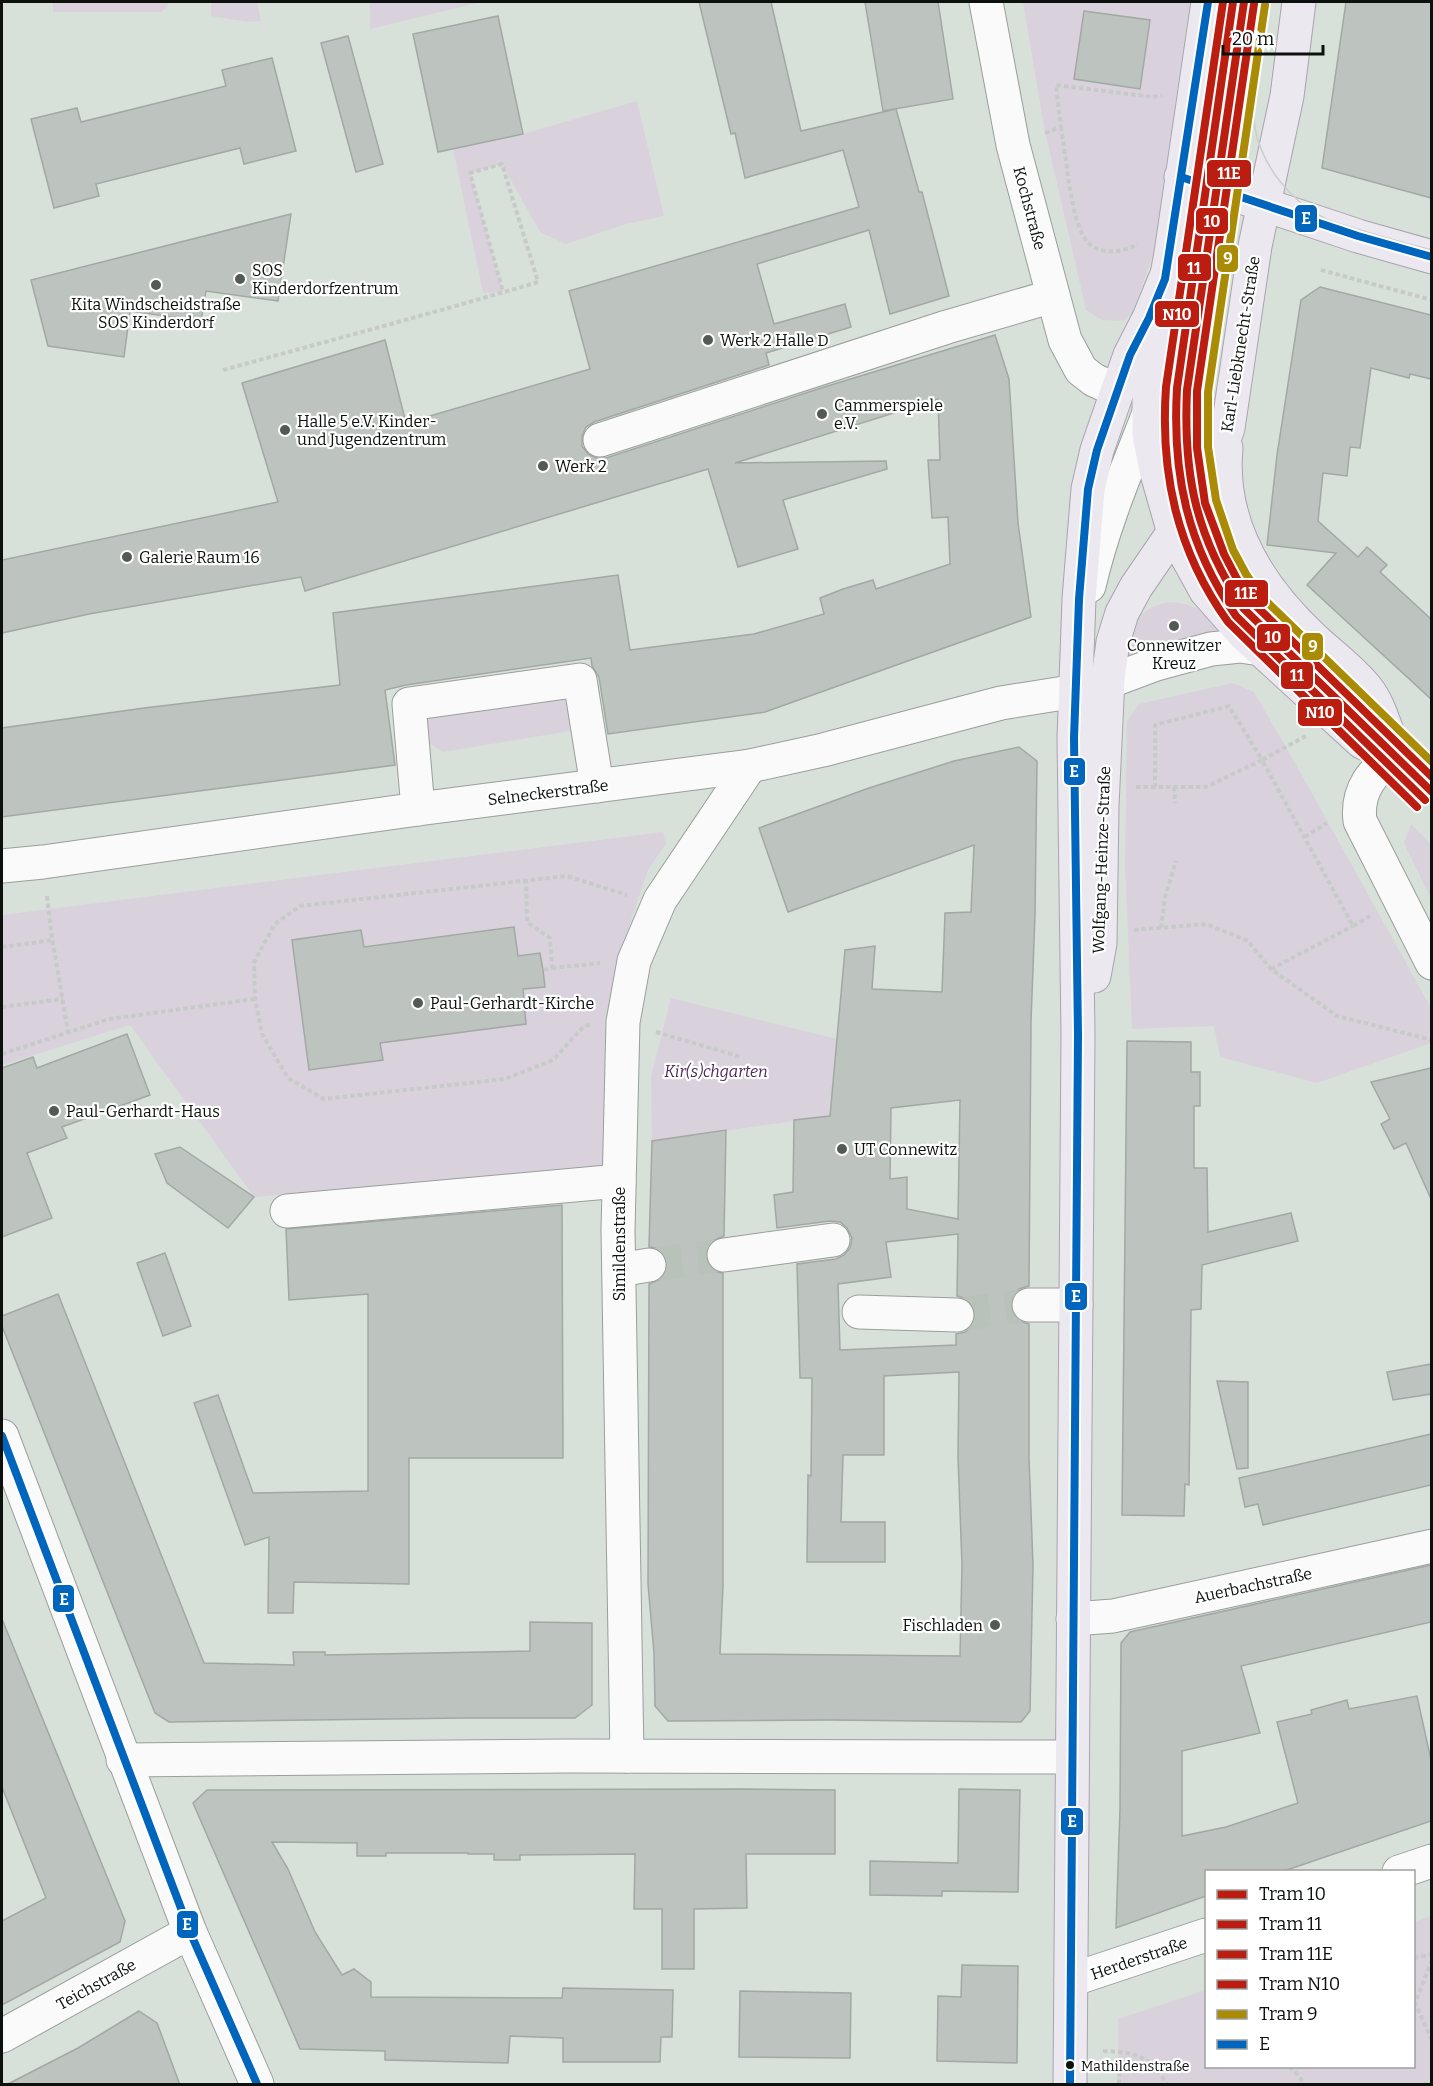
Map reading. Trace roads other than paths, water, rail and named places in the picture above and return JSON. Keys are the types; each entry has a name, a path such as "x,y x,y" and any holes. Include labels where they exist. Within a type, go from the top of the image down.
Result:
{"main road":[{"path":"1208,2 1149,374 1149,434 1156,470 1174,533 1206,591 1220,609 1260,649 1362,742 1393,752 1431,785"},
{"name":"Karl-Liebknecht-Straße","path":"1174,533 1200,493 1218,457 1228,428 1252,265 1232,194 1284,116 1299,2"},
{"path":"1181,177 1358,236 1431,257"},
{"name":"Wolfgang-Heinze-Straße","path":"1078,1035 1097,964 1100,933 1102,806 1081,567 1088,489 1097,450 1116,390 1165,279"},
{"path":"1228,428 1225,467 1229,507 1248,558 1264,585 1286,611 1366,688 1388,729 1393,752"},
{"name":"Wolfgang-Heinze-Straße","path":"1070,2085 1078,1035 1074,788 1091,688 1113,642 1122,613 1136,587 1174,533"}],"street":[{"name":"Kochstraße","path":"986,2 1013,146 1065,340 1081,370 1094,380 1116,390"},
{"path":"1244,2 1231,87 1232,194 1113,505 1096,556 1082,625 1091,688 1156,664 1211,649 1240,646 1260,649"},
{"path":"1262,2 1232,194 1186,405 1186,452 1200,493 1209,550 1222,578 1244,609 1393,752 1366,783 1360,799 1359,816 1363,830 1431,963"},
{"path":"600,440 947,327 1053,296"},
{"path":"418,809 409,704 580,680 597,786"},
{"name":"Selneckerstraße","path":"2,866 750,766 823,750 1001,703 1091,688"},
{"name":"Simildenstraße","path":"627,1756 634,1268 619,1181 623,1022 634,961 660,900 750,766"},
{"path":"287,1211 619,1181"},
{"path":"724,1255 833,1240"},
{"path":"1029,1305 1076,1305"},
{"path":"860,1312 957,1315"},
{"path":"2,1436 190,1932 257,2085"},
{"name":"Auerbachstraße","path":"1073,1619 1113,1616 1431,1546"},
{"path":"123,1760 627,1756 1072,1757"},
{"path":"1405,1870 1431,1861"},
{"name":"Teichstraße","path":"2,2036 190,1932"},
{"name":"Herderstraße","path":"1071,1980 1205,1935"}],"tunnel":[{"path":"649,1265 724,1255"},
{"path":"957,1315 1029,1305"}],"tram line":[{"name":"N10","path":"1223,2 1166,387 1166,450 1176,510 1184,539 1196,568 1228,622 1417,807"},
{"name":"11","path":"1233,2 1177,388 1177,450 1186,508 1205,563 1236,616 1425,800"},
{"name":"10","path":"1244,2 1187,390 1187,450 1196,505 1214,556 1244,609 1432,792"},
{"name":"11E","path":"1254,4 1197,391 1197,448 1205,503 1224,554 1252,602 1432,777"},
{"name":"9","path":"1265,5 1208,392 1208,447 1216,500 1233,550 1260,595 1432,762"},
{"path":"1256,41 1253,73 1255,128 1264,156 1290,193 1313,212 1326,219 1432,250"}],"place":[{"name":"SOS Kinderdorfzentrum","path":"240,279"},
{"name":"Kita Windscheidstraße SOS Kinderdorf","path":"156,285"},
{"name":"Werk 2 Halle D","path":"708,340"},
{"name":"Cammerspiele e.V.","path":"822,414"},
{"name":"Halle 5 e.V. Kinder- und Jugendzentrum","path":"285,430"},
{"name":"Werk 2","path":"543,466"},
{"name":"Galerie Raum 16","path":"127,557"},
{"name":"Connewitzer Kreuz","path":"1174,626"},
{"name":"Paul-Gerhardt-Kirche","path":"418,1003"},
{"name":"Paul-Gerhardt-Haus","path":"54,1111"},
{"name":"UT Connewitz","path":"842,1149"},
{"name":"Fischladen","path":"995,1625"},
{"name":"Mathildenstraße","path":"1070,2065"}],"park label":[{"name":"Kir(s)chgarten","path":"716,1071"}]}
